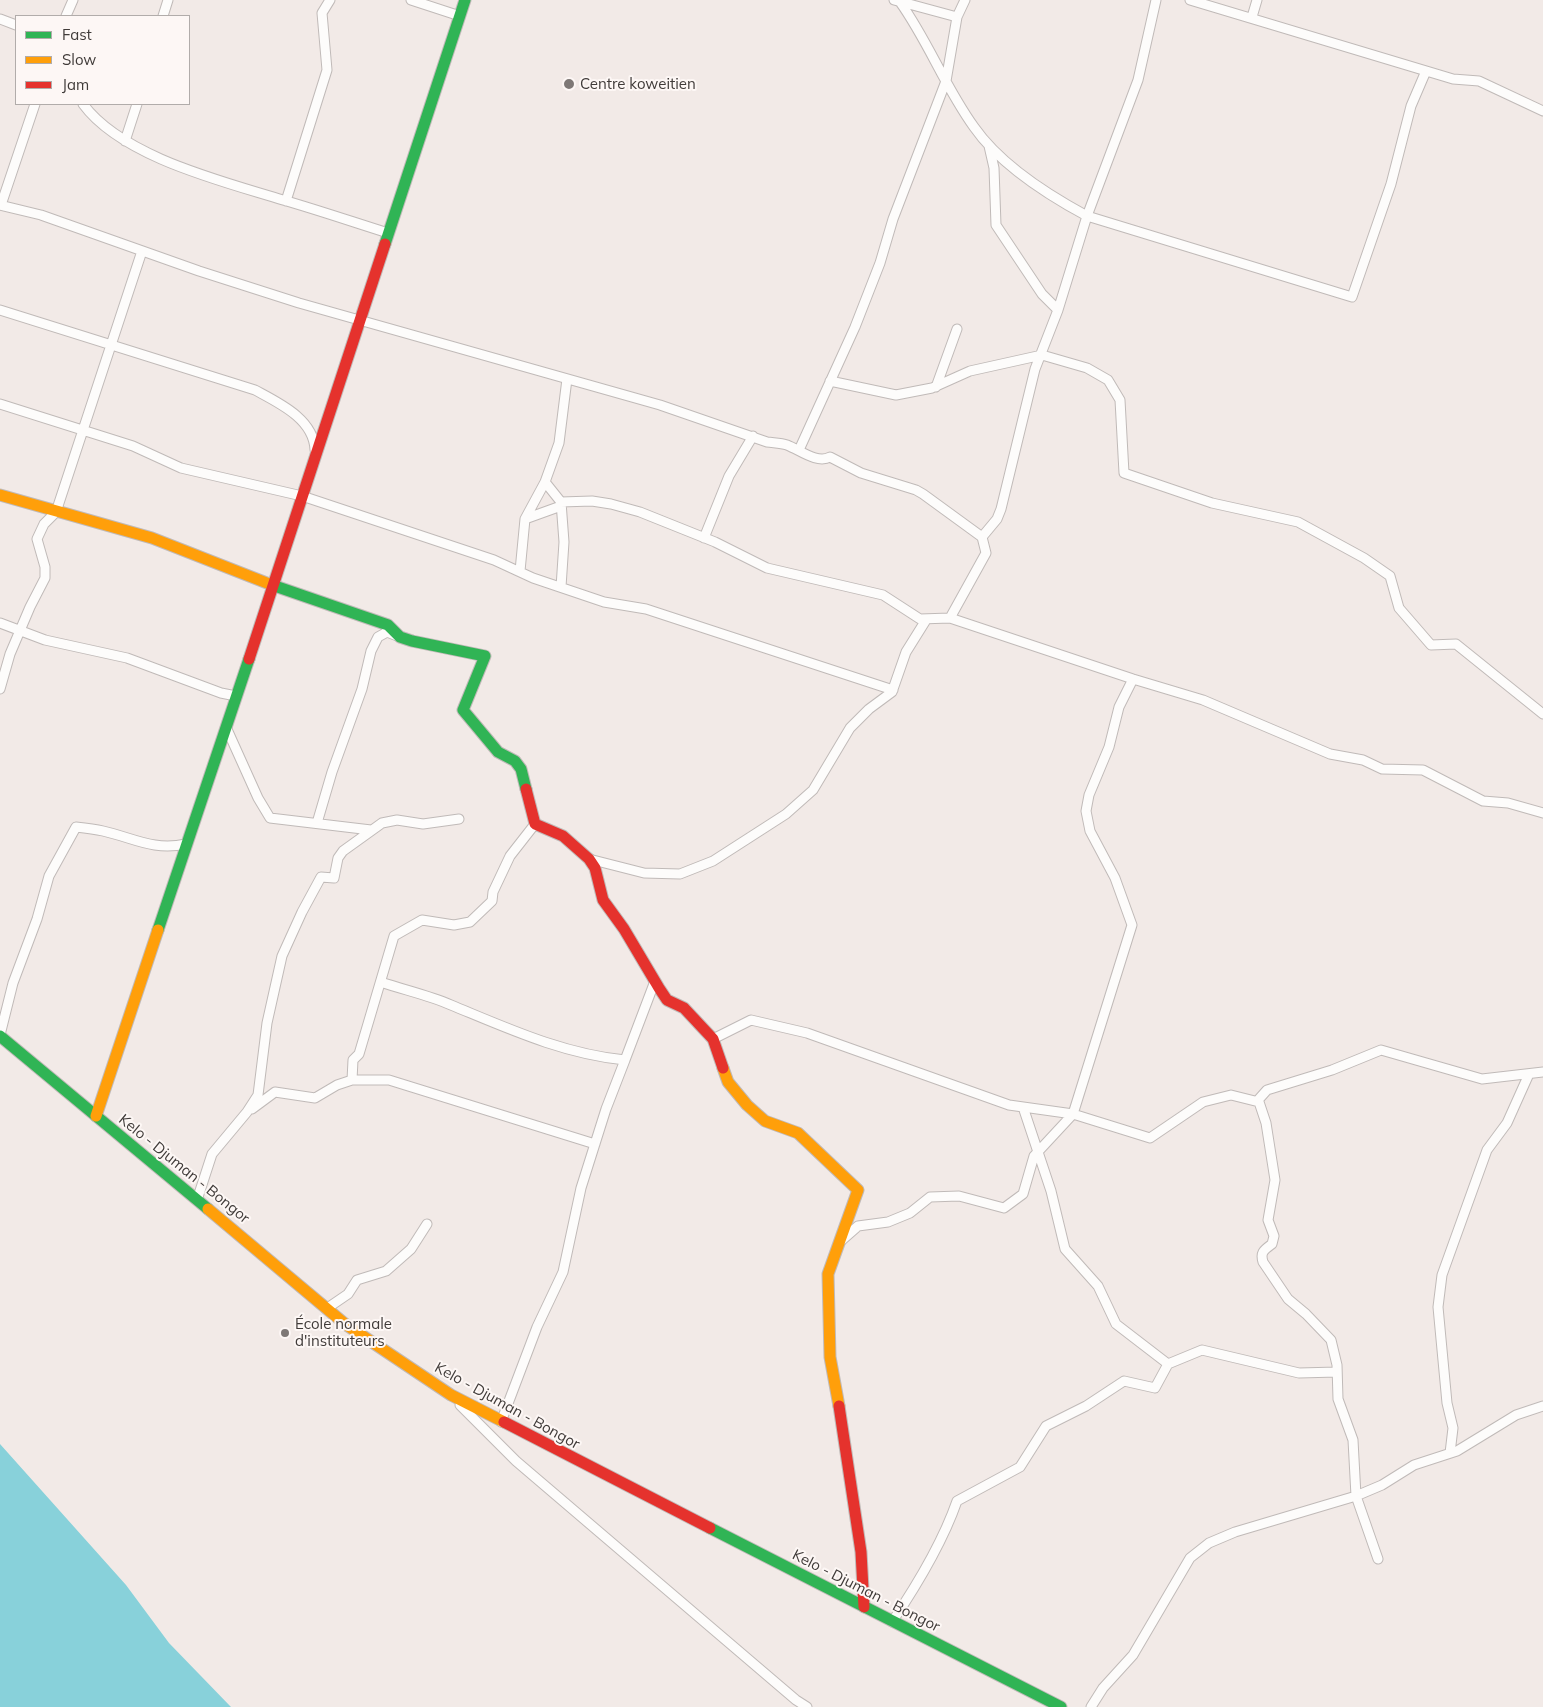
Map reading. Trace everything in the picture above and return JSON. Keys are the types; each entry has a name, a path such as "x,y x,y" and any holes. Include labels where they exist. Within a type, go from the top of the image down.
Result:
{"main road":[{"path":"96,1116 273,586 465,0"},
{"path":"0,495 152,538 273,586 388,625 400,637 429,647 461,648 485,656 462,710 498,752 515,762 521,769 535,824 563,836 589,859 595,868 604,900 667,1000 684,1008 713,1039 728,1082 746,1105 765,1121 798,1133 858,1190 828,1274 830,1357 847,1447 861,1552 864,1607"},
{"name":"Kelo - Djuman - Bongor","path":"0,1036 326,1309 405,1366 501,1422 1060,1707"}],"street":[{"path":"66,15 72,0"},
{"path":"163,15 168,0"},
{"path":"286,201 327,70 322,14 330,0"},
{"path":"411,0 460,16"},
{"path":"799,450 880,264 893,218 946,82 957,17 965,0"},
{"path":"982,537 1001,509 1035,369 1058,310 1087,216 1138,80 1156,0"},
{"path":"1190,0 1252,17 1453,79 1479,81 1543,111"},
{"path":"1252,17 1257,0"},
{"path":"897,1 957,17"},
{"path":"897,1 919,28 946,82 974,128 989,146 1057,200 1087,216 1352,297 1391,184 1411,106 1426,71"},
{"path":"0,19 15,25"},
{"path":"35,105 1,205 40,215 142,251 359,321 660,405 799,450 817,458 825,459 830,456 861,473 916,490 982,537 986,553 950,618"},
{"path":"83,105 125,141 204,175 388,233"},
{"path":"125,141 137,105"},
{"path":"989,146 994,168 996,226 1042,294 1058,310"},
{"path":"0,689 20,631 45,578 45,567 37,539 44,524 56,512 142,251"},
{"path":"0,310 111,346 213,375 255,390 282,404 297,416 315,440 315,456"},
{"path":"936,387 957,329"},
{"path":"830,381 896,396 936,387 970,371 1042,355 1087,368 1108,380 1120,400 1124,473 1212,503 1298,522 1364,558 1390,576 1399,608 1431,645 1456,644 1543,714"},
{"path":"520,571 525,519 545,482 559,442 567,379"},
{"path":"0,404 134,446 181,468 302,496 494,560 604,602 646,608 892,690"},
{"path":"704,538 729,476 753,436"},
{"path":"545,482 561,504 564,542 561,587"},
{"path":"525,519 561,504 592,501 640,512 704,538 767,568 883,595 915,617 926,620 950,618 1133,679 1203,700 1330,754 1363,760 1382,769 1423,770 1483,801 1508,803 1543,813"},
{"path":"589,859 653,873 680,874 713,862 786,814 813,790 850,728 892,690 906,652 926,620"},
{"path":"0,624 45,640 127,658 221,693 236,696"},
{"path":"317,823 332,772 362,689 371,651 378,637 387,632 400,637"},
{"path":"840,1242 858,1226 888,1222 910,1213 930,1197 959,1196 1004,1208 1023,1194 1034,1156 1074,1114 1132,925 1115,878 1090,831 1086,811 1089,795 1109,747 1119,707 1133,679"},
{"path":"226,727 258,798 270,818 371,830"},
{"path":"197,1200 212,1154 248,1112 258,1095 261,1086 264,1044 275,984 289,938 321,877 334,878 338,858 343,851 371,830 389,820 424,824 459,819"},
{"path":"352,1080 353,1060 358,1054 394,936 422,920 466,924 485,910 492,901 493,892 510,856 535,824"},
{"path":"0,1036 13,984 37,919 49,876 76,827 104,831 146,845 175,846 186,844"},
{"path":"501,1422 537,1327 563,1272 581,1188 625,1060 655,981"},
{"path":"381,982 448,1004 526,1036 584,1053 625,1060"},
{"path":"713,1039 750,1020 807,1033 1009,1105 1074,1114 1150,1138 1203,1102 1231,1095 1259,1102 1266,1123 1275,1180 1268,1220 1274,1236 1272,1244 1263,1250 1261,1255 1263,1262 1288,1299 1306,1314 1331,1340 1337,1372 1338,1399 1353,1440 1356,1496 1378,1560"},
{"path":"1259,1099 1267,1090 1332,1070 1381,1050 1482,1079 1543,1072"},
{"path":"1450,1453 1453,1428 1447,1403 1438,1307 1442,1275 1487,1150 1507,1123 1529,1074"},
{"path":"248,1112 275,1092 315,1098 337,1085 352,1080 389,1080 595,1144"},
{"path":"1023,1107 1038,1151 1065,1249 1098,1286 1116,1324 1168,1364"},
{"path":"326,1309 348,1294 357,1280 386,1271 411,1249 428,1224"},
{"path":"892,1622 910,1594 950,1522 957,1501 1020,1467 1046,1426 1086,1406 1124,1381 1155,1388 1168,1364 1202,1350 1299,1373 1337,1372"},
{"path":"452,1395 516,1461 796,1700 807,1707"},
{"path":"1091,1707 1103,1688 1133,1655 1190,1558 1209,1543 1235,1532 1356,1496 1382,1485 1414,1465 1450,1453 1516,1414 1543,1406"}],"water":[{"path":"0,1444 126,1585 169,1643 231,1707 0,1707"}],"traffic: fast":[{"path":"385,244 465,0"},
{"path":"272,585 388,625 400,637 485,656 463,710 498,752 515,761 521,769 526,789"},
{"path":"158,930 249,659"},
{"path":"0,1036 208,1209"},
{"path":"710,1528 1061,1707"}],"traffic: slow":[{"path":"0,495 152,538 272,585"},
{"path":"96,1116 158,930"},
{"path":"723,1068 728,1082 747,1105 765,1121 798,1133 858,1190 828,1274 830,1357 839,1406"},
{"path":"208,1209 345,1324 451,1395 504,1422"}],"traffic: jam":[{"path":"249,659 385,244"},
{"path":"526,789 535,824 563,836 589,859 595,868 603,900 624,929 659,988 667,1000 684,1008 713,1039 723,1068"},
{"path":"839,1406 861,1552 864,1607"},
{"path":"504,1422 710,1528"}],"place":[{"name":"Centre koweitien","path":"569,84"},
{"name":"École normale d'instituteurs","path":"285,1333"}]}
